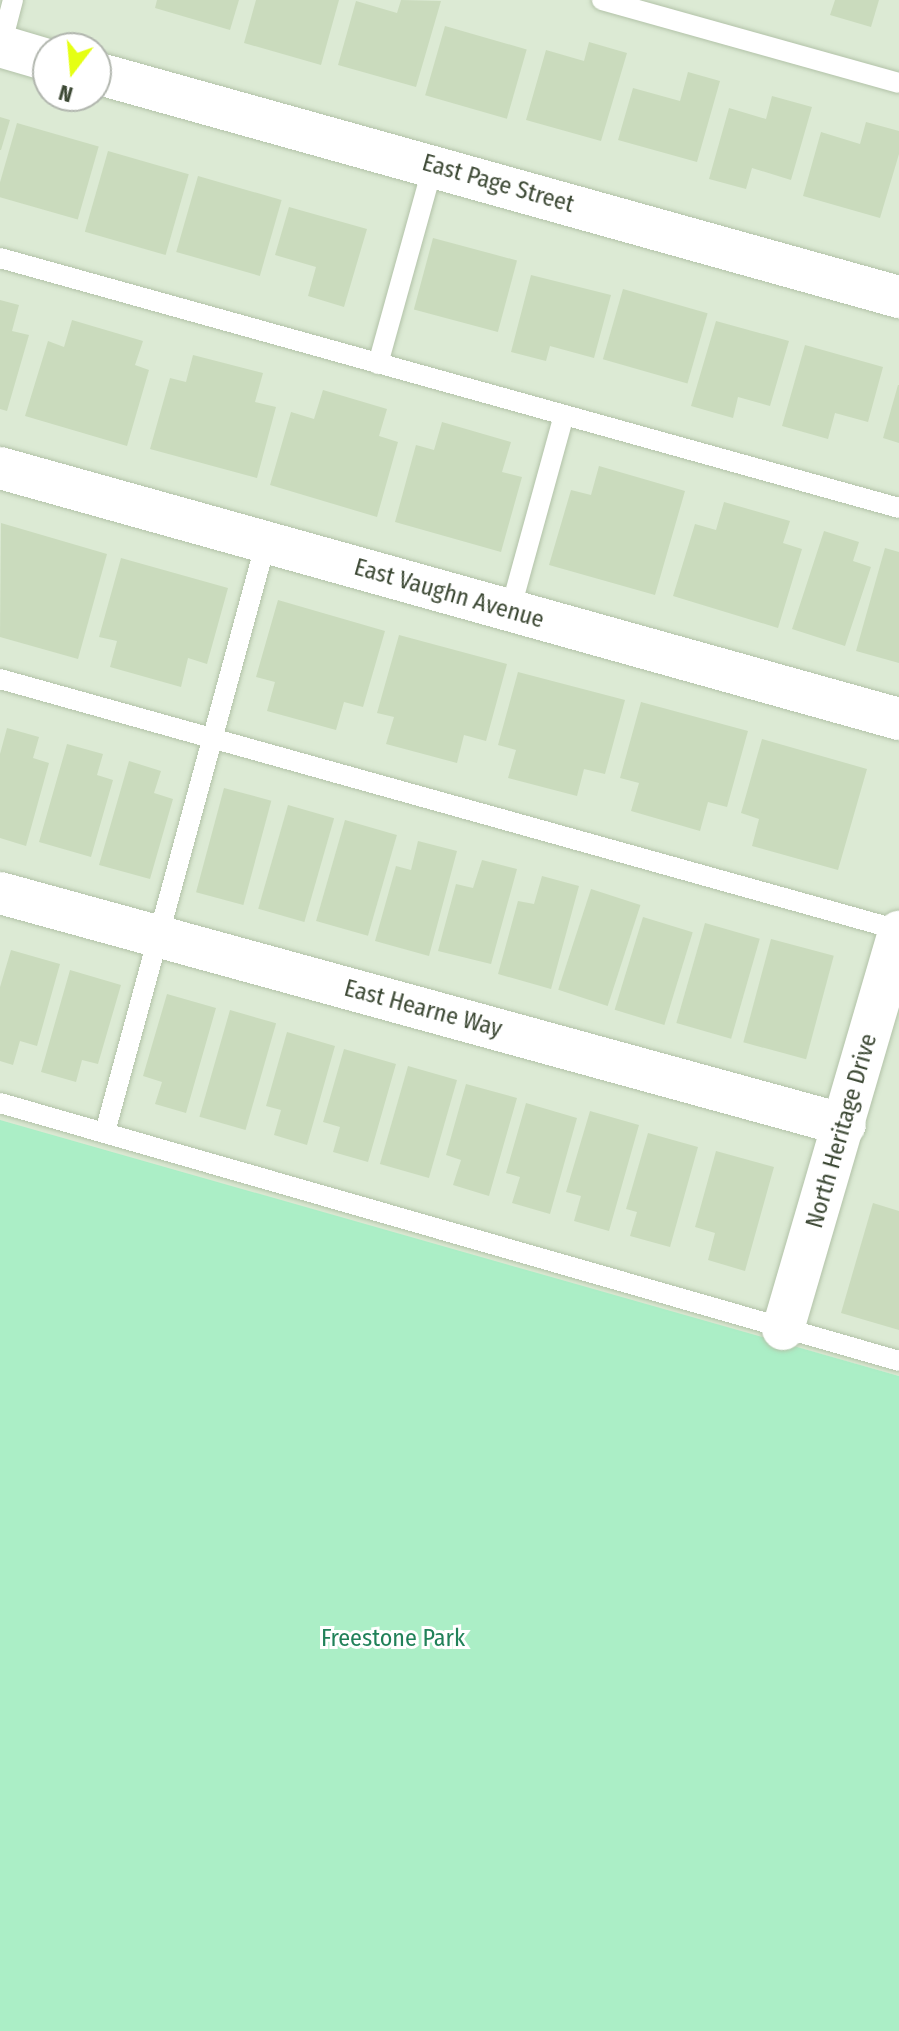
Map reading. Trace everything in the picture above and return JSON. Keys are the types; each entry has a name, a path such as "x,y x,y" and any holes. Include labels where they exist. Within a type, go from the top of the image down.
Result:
{"street":[{"path":"0,46 32,55"},
{"name":"East Page Street","path":"112,77 899,297"},
{"name":"East Vaughn Avenue","path":"0,468 899,719"},
{"name":"East Hearne Way","path":"0,893 845,1125"},
{"name":"North Heritage Drive","path":"783,1329 845,1125 899,931"}],"lane":[{"path":"0,46 13,0"},
{"path":"602,0 899,83"},
{"path":"378,364 433,166"},
{"path":"0,258 899,508"},
{"path":"510,611 564,415"},
{"path":"105,1132 266,542"},
{"path":"0,679 899,931"},
{"path":"0,1103 899,1361"}],"shaded area":[{"path":"0,0 899,0 899,1376 0,1124"}],"green space":[{"name":"Freestone Park","path":"0,1120 899,1376 899,2031 0,2031"}],"building":[{"path":"157,0 239,0 230,30 155,8"},
{"path":"256,0 339,0 321,65 244,43"},
{"path":"401,0 441,1 416,87 338,65 356,1 397,13"},
{"path":"835,0 879,0 871,27 830,15"},
{"path":"445,26 527,49 507,119 425,95"},
{"path":"589,42 627,53 601,141 526,120 546,50 584,61"},
{"path":"688,72 720,81 697,162 618,140 633,88 680,101"},
{"path":"772,96 812,107 791,180 752,168 746,189 709,179 729,108 766,119"},
{"path":"0,117 10,120 1,150 0,150"},
{"path":"866,122 899,131 899,154 880,218 803,196 821,132 860,144"},
{"path":"17,123 99,146 78,219 0,197 0,182"},
{"path":"108,151 189,174 166,255 85,232"},
{"path":"198,176 282,200 260,276 176,252"},
{"path":"289,207 367,229 344,307 308,296 316,267 275,255"},
{"path":"433,238 517,261 498,332 414,309"},
{"path":"531,275 611,295 594,358 550,346 546,361 511,352"},
{"path":"623,289 708,313 687,383 603,359"},
{"path":"0,300 19,305 12,331 29,335 7,411 0,409"},
{"path":"72,320 143,341 135,365 149,370 127,446 25,416 48,341 64,347"},
{"path":"716,321 789,341 770,406 738,397 733,418 691,406"},
{"path":"805,345 883,367 868,422 835,413 828,439 782,426"},
{"path":"193,355 263,373 255,402 276,407 257,478 150,449 170,378 186,382"},
{"path":"899,385 899,443 883,438"},
{"path":"323,390 387,409 379,436 398,442 377,517 270,485 291,412 314,419"},
{"path":"442,422 511,442 502,472 522,477 501,552 395,522 416,445 434,450"},
{"path":"599,466 685,491 655,595 549,565 571,490 591,495"},
{"path":"724,502 790,521 783,543 802,549 778,628 673,596 695,524 716,530"},
{"path":"1,523 107,554 78,659 0,637"},
{"path":"824,531 859,542 853,561 871,567 845,646 792,629"},
{"path":"885,548 899,552 899,663 856,651"},
{"path":"121,558 228,588 207,664 188,658 181,687 110,667 117,641 99,637"},
{"path":"278,600 385,631 363,707 344,702 336,730 267,711 275,682 256,677"},
{"path":"399,635 507,664 486,741 464,735 457,763 386,744 394,717 377,713"},
{"path":"518,672 625,700 605,774 584,769 577,796 508,778 516,750 498,745"},
{"path":"641,702 748,731 727,807 708,802 700,831 631,811 639,783 620,778"},
{"path":"7,728 39,737 33,758 49,763 26,846 0,838 0,754"},
{"path":"762,739 867,769 838,870 752,846 759,819 741,813"},
{"path":"67,744 103,754 97,775 113,780 91,857 39,842"},
{"path":"129,761 161,771 154,793 173,799 150,879 99,865"},
{"path":"224,788 271,801 243,905 196,892"},
{"path":"288,805 334,818 304,922 258,909"},
{"path":"345,820 397,835 368,936 316,921"},
{"path":"418,841 457,851 429,956 375,941 396,866 411,870"},
{"path":"482,860 517,869 491,964 438,951 456,884 473,888"},
{"path":"542,876 579,886 551,989 498,974 518,901 534,904"},
{"path":"591,889 640,905 608,1006 558,990"},
{"path":"643,917 693,932 664,1025 615,1010"},
{"path":"705,923 760,939 731,1039 676,1023"},
{"path":"771,939 834,956 806,1059 743,1042"},
{"path":"11,950 60,964 37,1046 20,1041 13,1065 0,1061 0,987"},
{"path":"70,970 121,985 98,1064 82,1060 76,1082 41,1072"},
{"path":"167,994 216,1008 186,1113 155,1104 162,1082 143,1076"},
{"path":"230,1010 276,1023 246,1130 199,1117"},
{"path":"287,1032 335,1046 307,1145 274,1135 281,1110 266,1106"},
{"path":"344,1049 396,1064 368,1162 333,1152 340,1127 323,1122"},
{"path":"408,1066 457,1080 429,1178 380,1164"},
{"path":"466,1084 517,1098 489,1196 453,1185 461,1160 446,1155"},
{"path":"526,1103 577,1118 550,1214 512,1203 520,1177 506,1173"},
{"path":"590,1111 639,1125 609,1231 574,1221 581,1196 566,1192"},
{"path":"648,1133 698,1147 670,1247 630,1236 637,1212 626,1209"},
{"path":"716,1151 774,1167 745,1271 708,1260 715,1233 695,1227"},
{"path":"873,1203 899,1211 899,1330 841,1313"}]}
